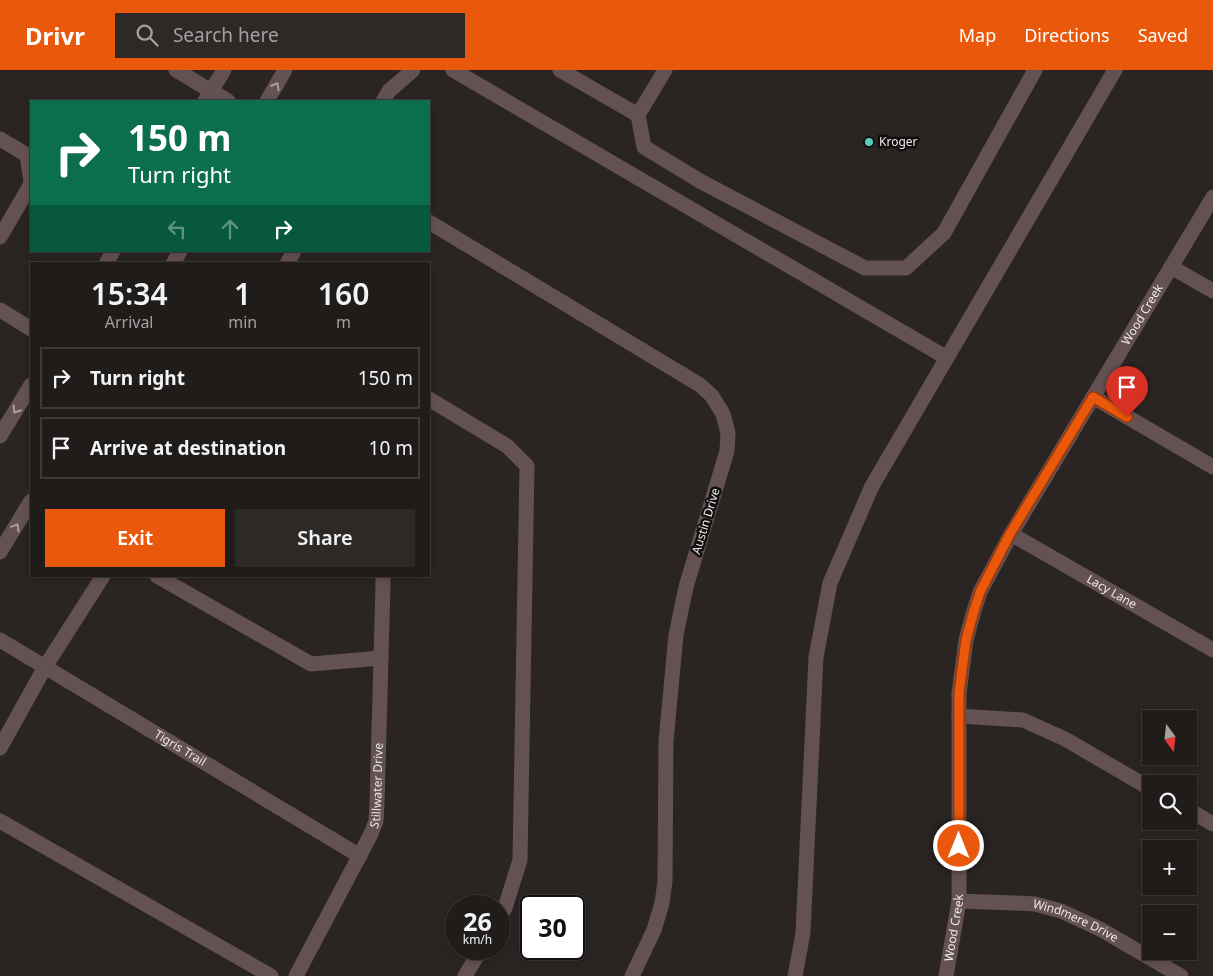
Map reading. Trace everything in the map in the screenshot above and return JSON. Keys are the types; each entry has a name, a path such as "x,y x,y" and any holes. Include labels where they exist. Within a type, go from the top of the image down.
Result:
{"street":[{"path":"176,70 208,96 224,100"},
{"path":"208,96 224,70"},
{"path":"268,100 285,70"},
{"path":"384,100 389,91 413,70"},
{"path":"453,70 947,358"},
{"path":"560,70 638,115"},
{"path":"665,70 638,115 644,147 700,181 865,268 906,268 944,233 1035,70"},
{"path":"795,976 803,933 816,657 830,582 872,486 1115,70"},
{"path":"0,139 27,154 30,176"},
{"path":"0,237 30,185"},
{"name":"Wood Creek","path":"946,976 959,902 959,693 966,640 980,592 1010,534 1213,197"},
{"name":"Austin Drive","path":"430,223 700,385 712,396 723,414 726,424 728,433 727,451 686,587 676,635 666,741 665,881 662,903 654,930 632,976"},
{"path":"1171,267 1213,291"},
{"path":"0,310 30,328"},
{"path":"0,436 30,387"},
{"path":"1093,397 1213,467"},
{"path":"430,400 507,446 527,466 520,860 509,895"},
{"path":"0,552 30,503"},
{"name":"Lacy Lane","path":"1010,534 1213,650"},
{"path":"0,748 45,667 102,577"},
{"path":"159,577 311,664 381,658"},
{"name":"Stillwater Drive","path":"296,976 372,834 376,821 383,577"},
{"name":"Tigris Trail","path":"0,640 360,856"},
{"path":"959,716 1023,720 1065,740 1142,784"},
{"path":"1197,815 1213,824"},
{"path":"0,821 271,976"},
{"name":"Windmere Drive","path":"959,902 1035,904 1061,911 1100,930 1181,976"},
{"path":"465,976 474,960"}],"place":[{"name":"Kroger","path":"869,142"}],"route":[{"path":"959,846 959,693 966,640 980,592 1010,534 1093,397 1127,417"}]}
